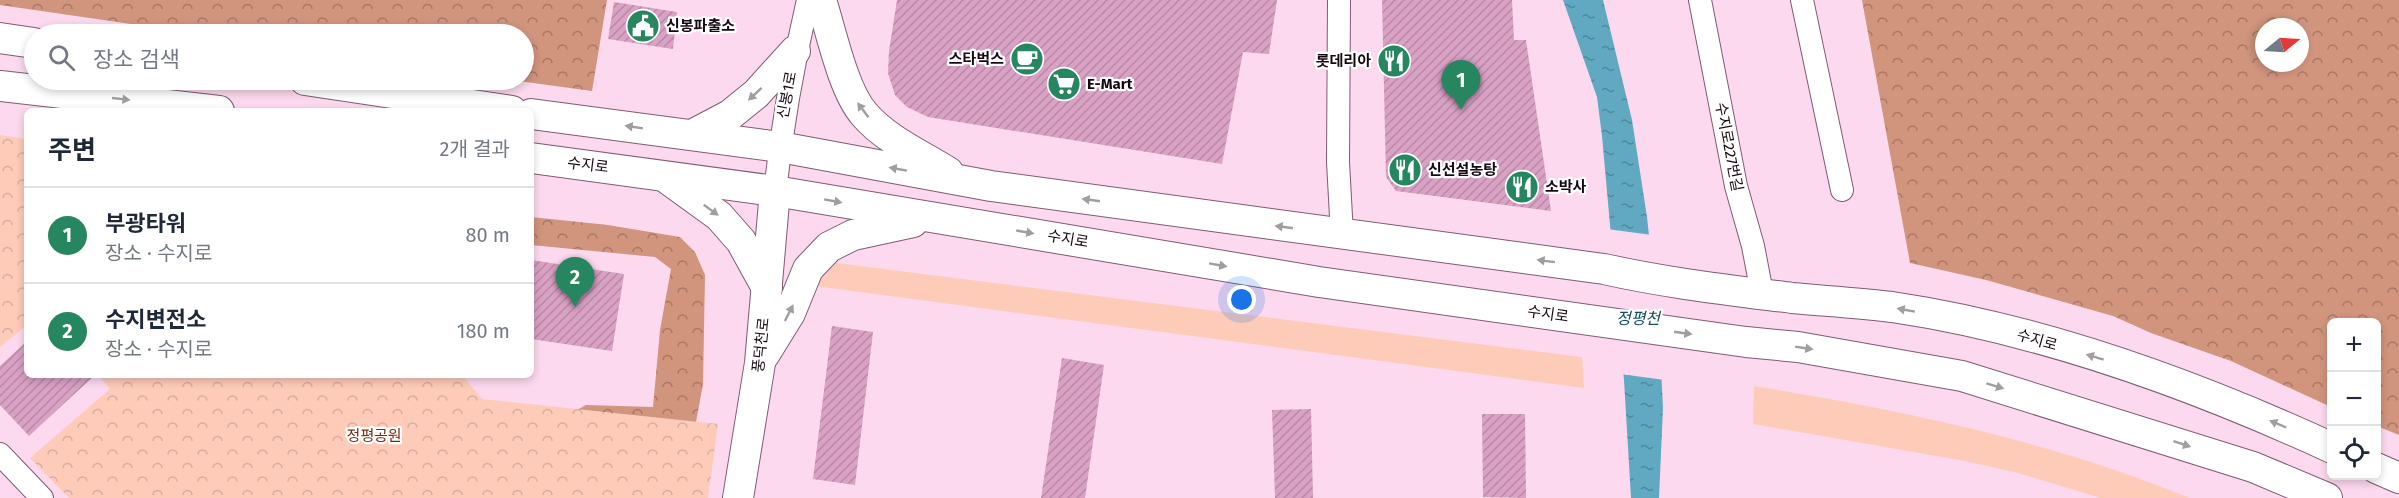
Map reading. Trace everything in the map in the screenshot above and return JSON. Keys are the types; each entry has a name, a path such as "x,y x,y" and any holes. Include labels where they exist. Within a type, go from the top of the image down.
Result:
{"main road":[{"path":"821,0 842,69 852,95 863,114 887,134 961,180"},
{"path":"0,38 24,42"},
{"path":"692,135 730,116 756,94 795,51"},
{"path":"0,86 24,89"},
{"path":"35,90 193,108"},
{"path":"372,90 492,108"},
{"path":"534,114 780,147 961,180 1342,235"},
{"name":"수지로","path":"534,158 775,191 1319,282 1808,349 1962,376 2253,467 2327,498"},
{"path":"663,176 719,216 741,242 767,288"},
{"name":"풍덕천로","path":"738,498 760,363 775,191"},
{"path":"760,363 790,313 808,269 829,247 853,235 871,230 936,218"},
{"name":"수지로","path":"1342,235 1604,269 1653,280 1891,307 1966,321 2043,341 2180,384 2327,446"},
{"path":"2381,470 2399,478"}],"street":[{"name":"신봉1로","path":"775,191 795,51 808,0"},
{"path":"1339,0 1338,162 1342,235"},
{"name":"수지로227번길","path":"1700,0 1736,186 1753,246 1762,293"},
{"path":"1802,0 1842,190"},
{"path":"0,454 42,498"}],"green space":[{"path":"0,0 607,0 592,91 534,83 534,24 131,24 0,5"},
{"path":"1862,0 2399,0 2399,435 2381,428 2381,318 2327,318 2327,405 2231,361 2151,333 2113,316 1986,280 1910,263"},
{"path":"0,135 24,139 24,327 0,347"},
{"path":"534,217 608,225 680,237 695,252 705,275 703,384 682,498 504,450 586,405 653,407 660,330 671,269 655,257 534,245"},
{"path":"836,263 1582,357 1584,388 815,286"},
{"name":"정평공원","path":"101,378 464,378 482,399 718,424 708,498 69,498 30,458 110,389"},
{"path":"1754,386 1866,406 1975,430 2083,460 2190,498 2101,498 2018,473 1965,461 1753,424"}],"water":[{"name":"정평천","path":"1563,0 1603,0 1632,120 1647,217 1659,328 1663,408 1659,498 1631,498 1624,380 1597,97"}],"pier":[{"path":"1607,229 1652,235 1665,380 1620,374"}],"building":[{"name":"E-Mart","path":"897,0 1277,0 1269,54 1243,52 1222,164 928,117 907,107 895,95 888,73"},
{"path":"1382,0 1512,0 1514,40 1526,40 1551,211 1396,191 1386,177"},
{"name":"신봉파출소","path":"614,2 677,12 673,49 608,39"},
{"path":"534,260 624,274 612,351 534,339"},
{"path":"832,326 873,332 855,485 813,479"},
{"path":"24,344 24,378 92,378 29,436 0,405 0,366"},
{"path":"1062,358 1104,365 1085,498 1041,498"},
{"path":"1311,409 1313,498 1275,498 1272,410"},
{"path":"1482,414 1525,414 1526,498 1483,497"}],"place":[{"name":"신봉파출소","path":"643,26"},
{"name":"스타벅스","path":"1027,59"},
{"name":"롯데리아","path":"1394,61"},
{"name":"E-Mart","path":"1064,84"},
{"name":"부광타워","path":"1461,110"},
{"name":"신선설농탕","path":"1405,170"},
{"name":"소박사","path":"1522,187"},
{"name":"수지변전소","path":"575,307"}]}
